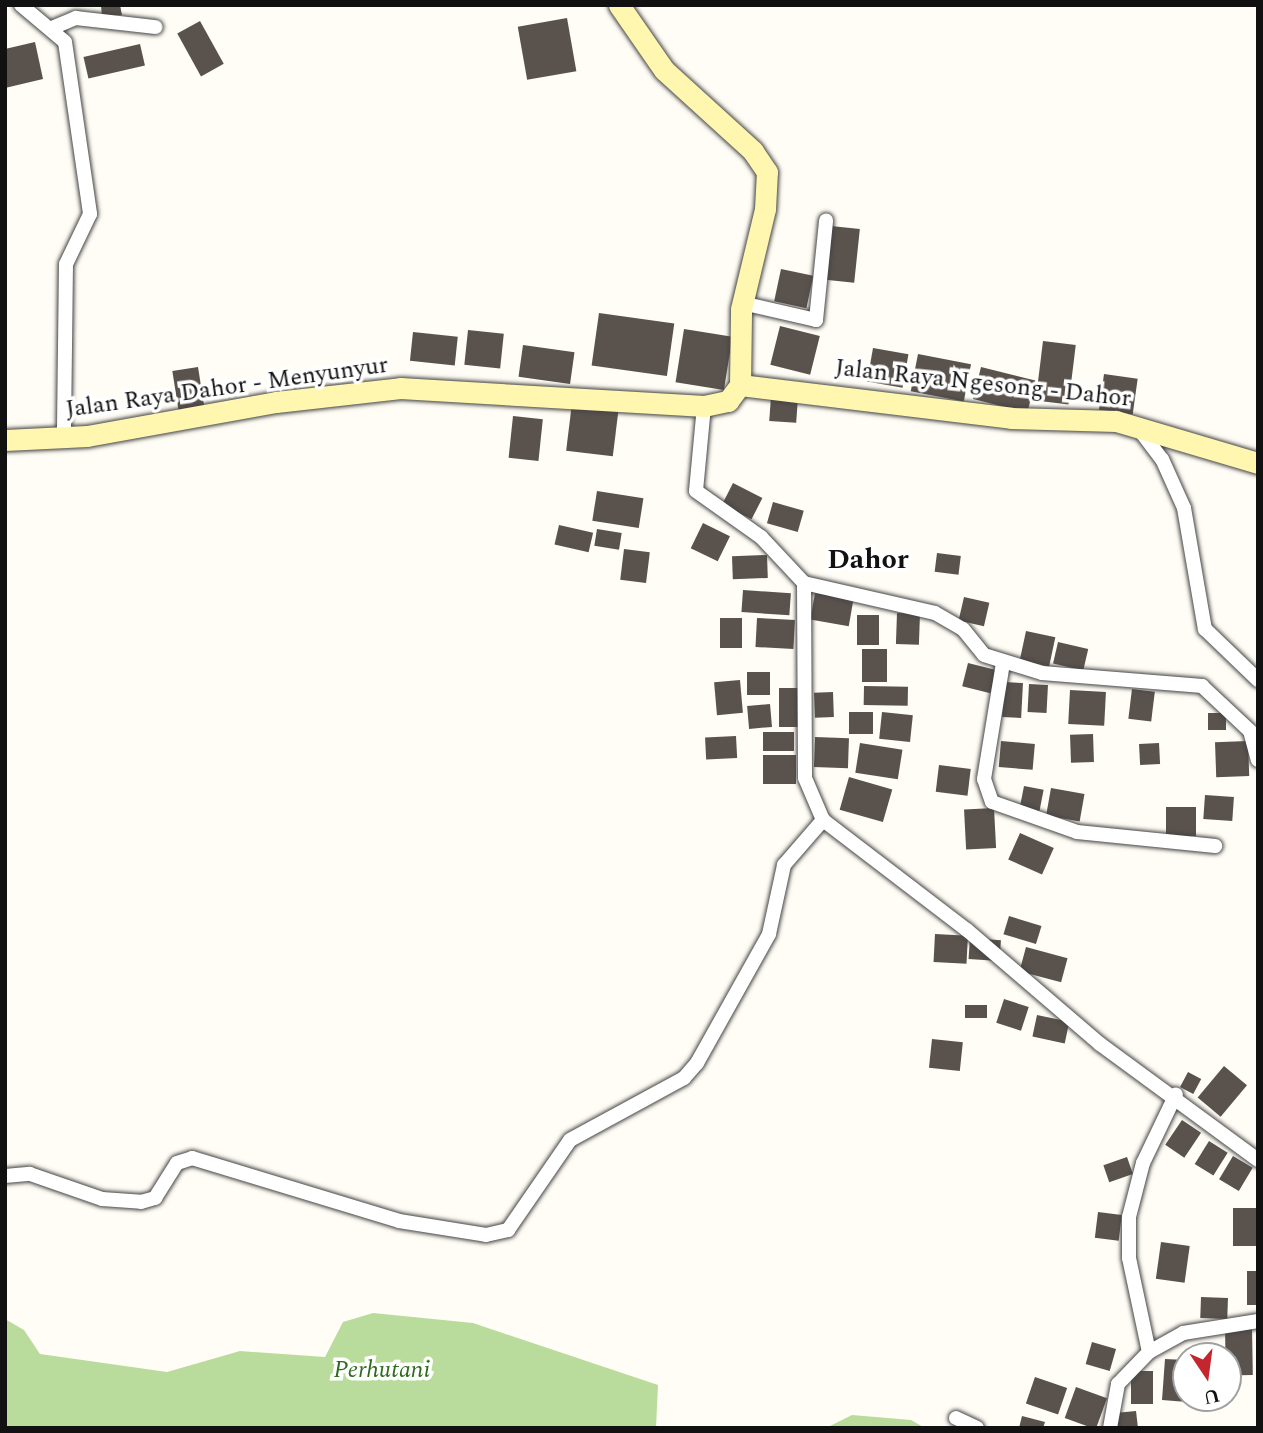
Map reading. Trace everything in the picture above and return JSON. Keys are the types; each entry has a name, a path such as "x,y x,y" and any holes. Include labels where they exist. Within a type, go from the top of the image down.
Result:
{"street":[{"path":"21,5 52,28 65,42 70,62 89,214 66,264 64,439"},
{"path":"619,5 678,86 764,165 765,209 742,303 740,385"},
{"path":"52,28 76,18 155,27"},
{"path":"742,303 816,320 826,221"},
{"name":"Jalan Raya Dahor - Menyunyur","path":"5,440 64,439 276,402 400,388 704,406 728,401 740,385"},
{"name":"Jalan Raya Ngesong - Dahor","path":"740,385 1011,418 1137,425 1258,463"},
{"path":"704,406 696,491 761,537 804,583 936,612 963,629 977,650 1003,663 1042,673 1202,686 1254,727 1258,760"},
{"path":"1137,425 1162,459 1184,508 1205,629 1258,680"},
{"path":"804,583 805,778 823,820 958,923 1100,1044 1176,1094 1258,1160"},
{"path":"1003,663 984,779 992,802 1077,832 1215,846"},
{"path":"5,1176 30,1174 71,1191 141,1202 155,1198 177,1163 192,1158 399,1221 486,1235 508,1230 569,1140 684,1078 697,1063 769,934 784,865 823,820"},
{"path":"1149,1352 1129,1258 1129,1217 1143,1163 1176,1094"},
{"path":"1110,1428 1118,1384 1149,1352 1183,1333 1258,1321"},
{"path":"956,1418 977,1428"}],"green space":[{"name":"Perhutani","path":"373,1313 473,1323 658,1385 656,1428 5,1428 5,1319 24,1330 40,1354 167,1372 240,1351 325,1357 343,1322"},
{"path":"852,1415 911,1420 925,1428 826,1428"}],"building":[{"path":"101,5 120,5 122,15 102,17"},
{"path":"567,18 576,71 527,80 518,27"},
{"path":"200,21 224,64 201,76 177,34"},
{"path":"35,42 43,79 5,88 5,49"},
{"path":"140,44 145,65 88,78 83,57"},
{"path":"831,226 860,229 854,283 825,280"},
{"path":"781,269 813,276 806,308 774,301"},
{"path":"599,313 674,324 667,376 592,365"},
{"path":"780,326 820,336 810,375 770,365"},
{"path":"684,329 732,337 724,390 676,382"},
{"path":"468,330 504,334 500,369 464,365"},
{"path":"413,332 458,337 455,366 410,361"},
{"path":"1043,341 1076,345 1068,405 1036,401"},
{"path":"523,345 574,352 570,384 519,377"},
{"path":"873,348 908,354 903,388 867,381"},
{"path":"918,354 971,364 964,402 911,391"},
{"path":"198,367 205,409 179,414 172,371"},
{"path":"981,367 1035,381 1027,413 973,399"},
{"path":"1104,374 1138,379 1133,414 1099,410"},
{"path":"771,396 798,398 796,423 769,421"},
{"path":"572,403 619,409 613,456 566,451"},
{"path":"513,416 543,419 538,461 509,458"},
{"path":"733,483 762,498 752,519 722,504"},
{"path":"597,491 643,498 639,528 592,521"},
{"path":"773,502 804,511 798,532 767,523"},
{"path":"703,523 730,536 718,561 691,548"},
{"path":"559,525 593,533 589,552 555,544"},
{"path":"597,529 622,533 619,550 594,546"},
{"path":"624,549 650,552 646,583 620,580"},
{"path":"937,553 961,556 959,575 935,572"},
{"path":"767,555 768,578 733,579 732,556"},
{"path":"743,590 791,593 789,615 741,612"},
{"path":"815,593 853,600 849,626 810,620"},
{"path":"964,597 989,603 984,626 959,620"},
{"path":"897,613 920,614 919,645 896,644"},
{"path":"857,615 879,615 879,645 857,645"},
{"path":"720,618 742,618 742,648 720,648"},
{"path":"757,618 795,620 793,649 755,647"},
{"path":"1026,631 1055,637 1049,667 1020,660"},
{"path":"1058,642 1088,649 1083,670 1053,663"},
{"path":"862,649 887,649 887,682 862,682"},
{"path":"968,663 996,670 990,693 962,686"},
{"path":"747,672 770,672 770,695 747,695"},
{"path":"740,680 743,713 717,715 714,682"},
{"path":"1004,682 1023,683 1021,718 1002,717"},
{"path":"1029,684 1048,685 1047,713 1028,712"},
{"path":"864,686 908,687 908,706 864,705"},
{"path":"779,688 798,688 798,727 779,727"},
{"path":"1132,689 1155,692 1151,722 1128,719"},
{"path":"1070,690 1106,692 1104,726 1068,724"},
{"path":"833,692 834,717 815,718 814,693"},
{"path":"770,704 772,727 749,729 747,706"},
{"path":"849,712 873,712 873,734 849,734"},
{"path":"882,712 913,715 910,742 879,739"},
{"path":"1208,713 1226,713 1226,730 1208,730"},
{"path":"763,732 794,732 794,751 763,751"},
{"path":"1093,734 1094,762 1071,763 1070,735"},
{"path":"736,736 737,758 706,760 705,738"},
{"path":"815,737 849,738 848,768 814,767"},
{"path":"1001,741 1035,744 1033,770 999,767"},
{"path":"1248,741 1249,776 1216,777 1215,742"},
{"path":"860,743 902,750 898,779 855,773"},
{"path":"1159,743 1160,764 1140,765 1139,744"},
{"path":"763,755 796,755 796,784 763,784"},
{"path":"939,765 971,769 967,796 936,792"},
{"path":"849,777 892,789 883,822 840,810"},
{"path":"1024,786 1044,790 1039,814 1019,811"},
{"path":"1051,788 1084,794 1080,821 1046,816"},
{"path":"1205,795 1234,797 1232,821 1203,819"},
{"path":"1166,807 1196,807 1196,836 1166,836"},
{"path":"994,808 996,848 966,850 964,810"},
{"path":"1020,833 1054,848 1042,875 1008,859"},
{"path":"1009,916 1042,926 1036,944 1003,934"},
{"path":"935,934 968,936 966,964 934,962"},
{"path":"970,938 1001,940 999,961 969,959"},
{"path":"1026,947 1068,958 1061,982 1020,971"},
{"path":"1004,999 1029,1007 1021,1031 996,1023"},
{"path":"965,1005 987,1005 987,1018 965,1018"},
{"path":"1037,1015 1069,1022 1065,1043 1032,1037"},
{"path":"932,1039 963,1042 960,1071 929,1068"},
{"path":"1224,1066 1247,1085 1221,1117 1198,1097"},
{"path":"1188,1072 1201,1079 1193,1094 1180,1087"},
{"path":"1182,1120 1201,1133 1184,1158 1165,1145"},
{"path":"1209,1141 1228,1153 1213,1176 1195,1164"},
{"path":"1233,1156 1253,1168 1239,1191 1219,1179"},
{"path":"1127,1157 1133,1174 1109,1182 1103,1165"},
{"path":"1233,1208 1258,1208 1258,1246 1233,1246"},
{"path":"1098,1212 1122,1215 1119,1241 1095,1238"},
{"path":"1161,1242 1190,1246 1185,1283 1156,1279"},
{"path":"1247,1271 1258,1271 1258,1305 1247,1305"},
{"path":"1201,1297 1228,1298 1227,1319 1200,1318"},
{"path":"1225,1328 1252,1328 1253,1375 1242,1375 1242,1342 1225,1342"},
{"path":"1092,1342 1116,1349 1110,1371 1086,1364"},
{"path":"1165,1359 1172,1359 1172,1401 1162,1400"},
{"path":"1131,1371 1153,1371 1153,1404 1131,1404"},
{"path":"1035,1377 1067,1388 1058,1415 1026,1403"},
{"path":"1076,1387 1107,1398 1096,1428 1065,1418"},
{"path":"1136,1411 1138,1428 1116,1428 1115,1413"},
{"path":"1022,1416 1045,1422 1043,1428 1019,1428"}],"district":[{"name":"Dahor","path":"868,560"}]}
